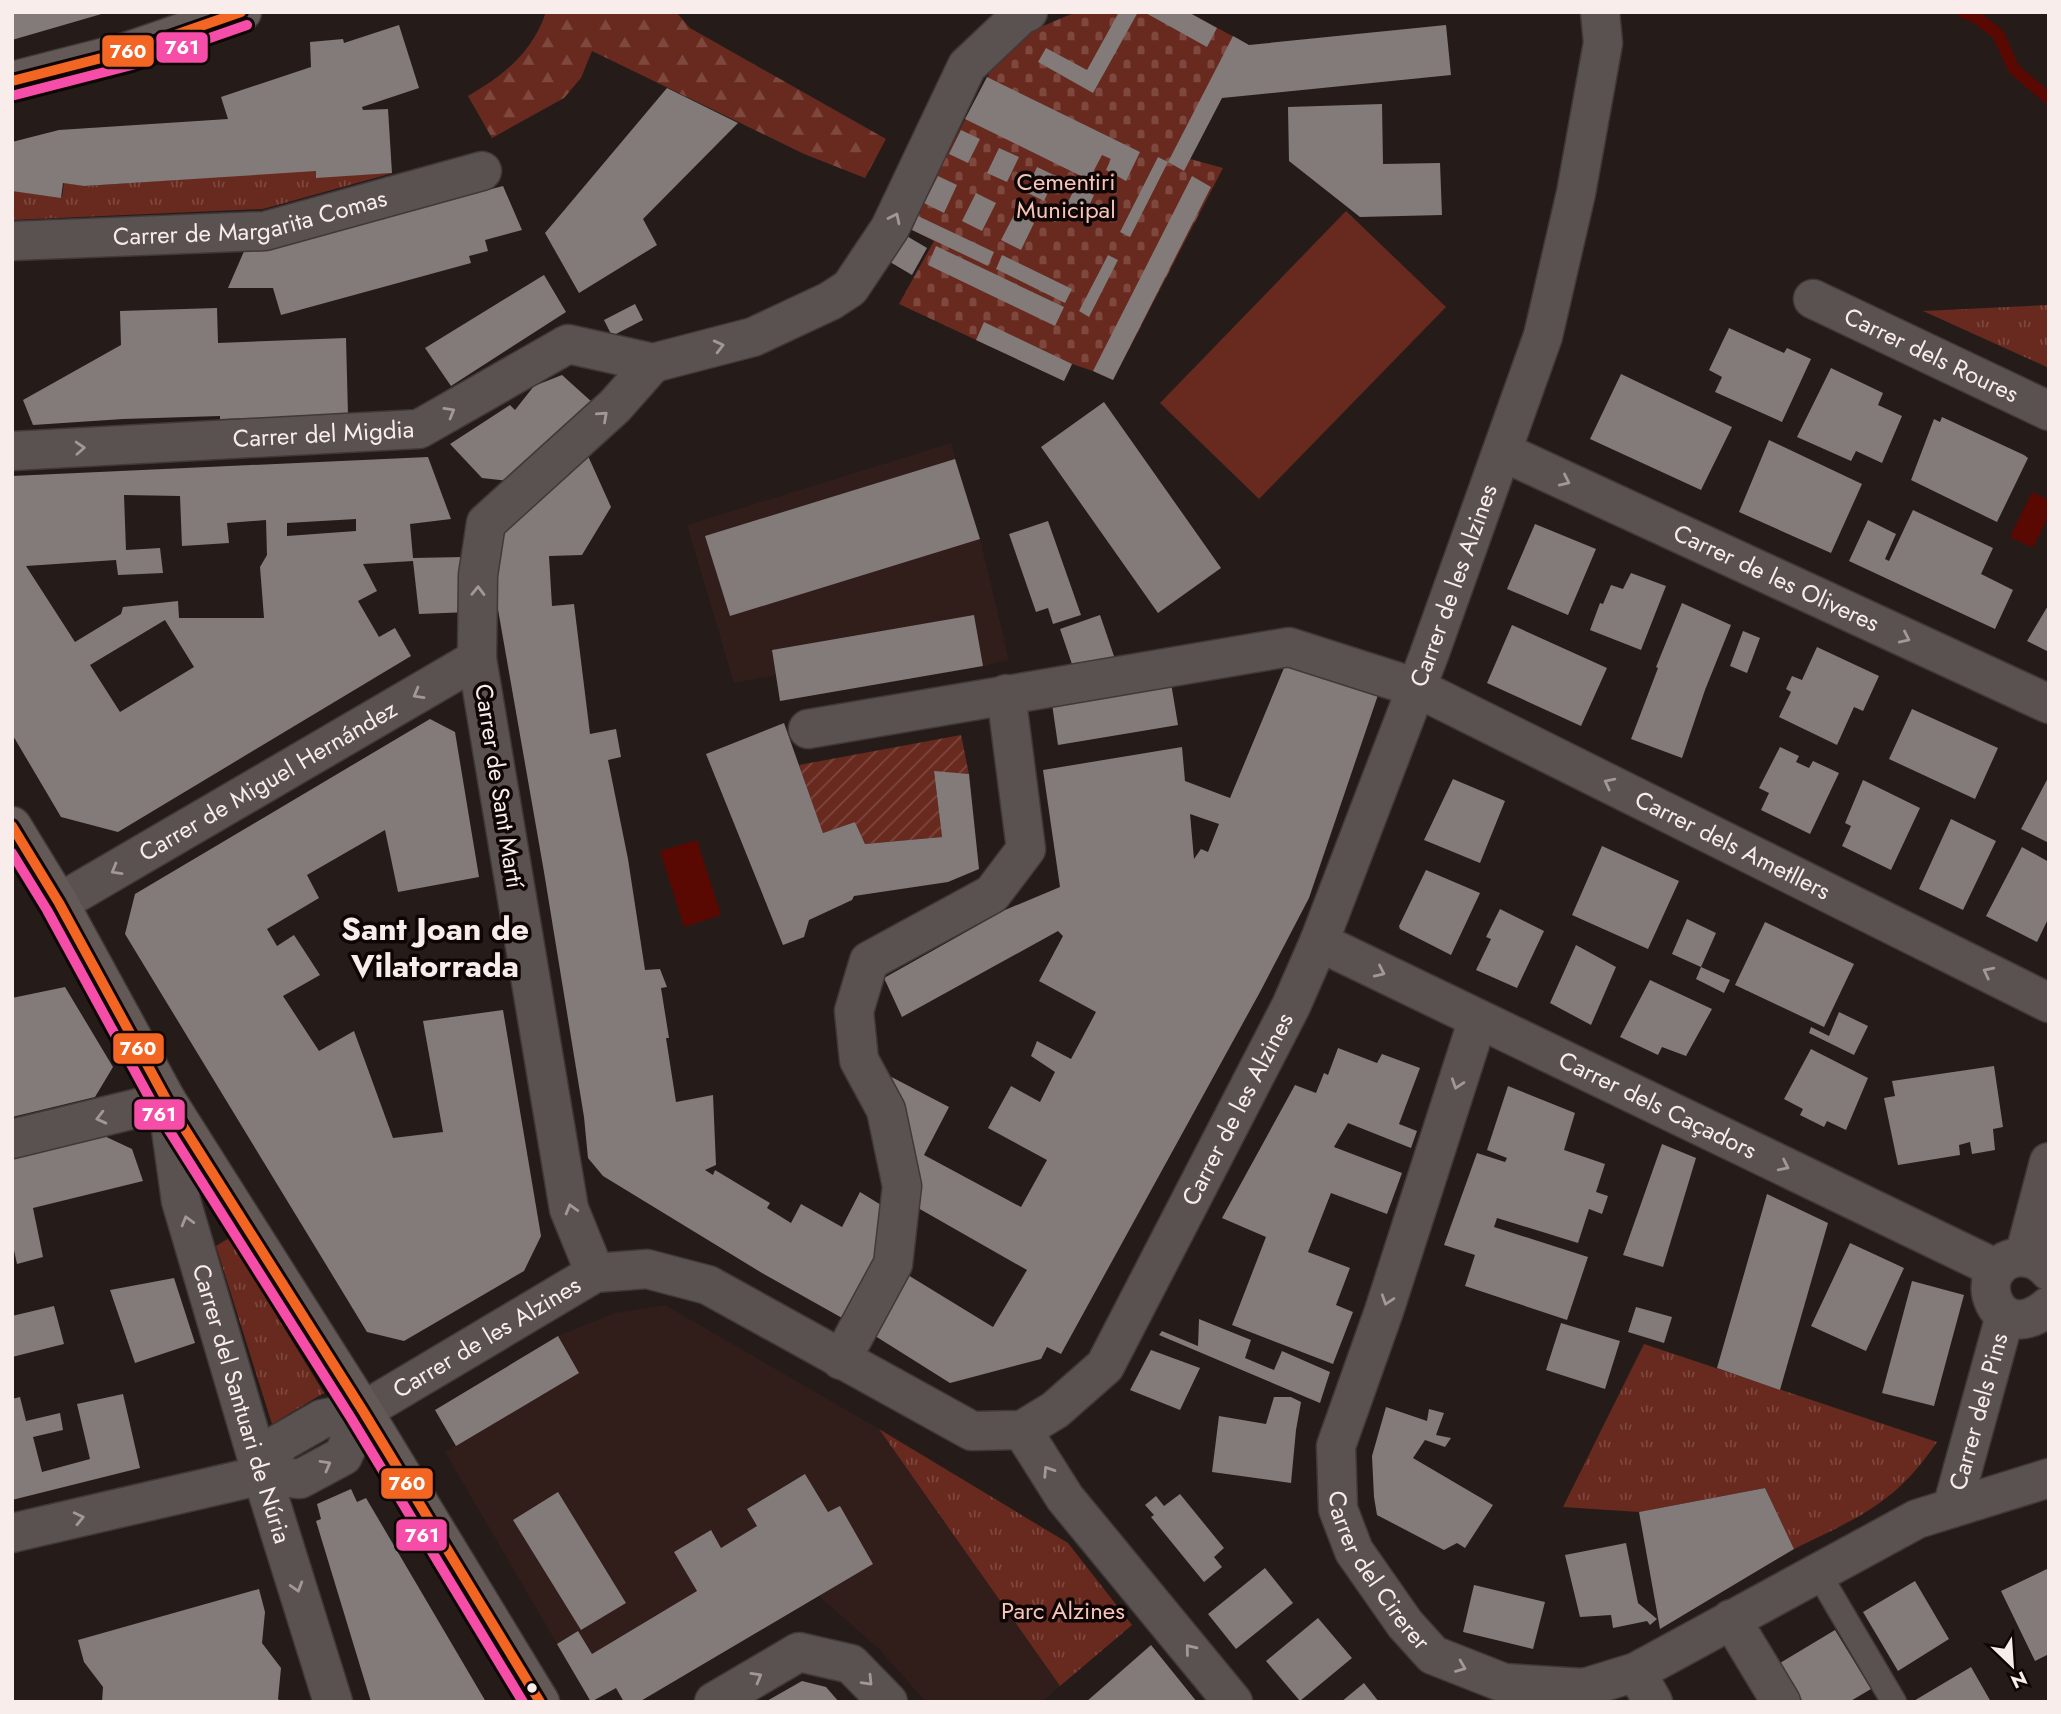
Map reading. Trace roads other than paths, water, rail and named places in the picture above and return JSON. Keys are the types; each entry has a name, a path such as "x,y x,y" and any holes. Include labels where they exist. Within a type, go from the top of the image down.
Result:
{"street":[{"path":"12,81 129,51 242,12"},
{"path":"653,363 753,337 830,302 850,288 890,228 967,66 1021,15 1028,12"},
{"name":"Carrer de les Alzines","path":"262,1475 280,1443 322,1419 363,1411 595,1273 647,1269 708,1285 972,1431 1022,1430 1055,1410 1105,1366 1291,1006 1319,942 1417,688 1543,336 1576,193 1602,27"},
{"name":"Carrer de Margarita Comas","path":"12,241 265,231 482,171"},
{"name":"Carrer dels Roures","path":"1813,299 2049,411"},
{"name":"Carrer del Migdia","path":"12,451 419,429 568,344 653,363"},
{"name":"Carrer de Sant Martí","path":"595,1273 569,1209 477,660 478,575 486,523 615,406 653,363"},
{"name":"Carrer de les Oliveres","path":"1503,452 2049,704"},
{"name":"Carrer dels Ametllers","path":"808,729 1289,646 1417,688 2049,1003"},
{"name":"Carrer de Miguel Hernández","path":"59,903 477,660"},
{"path":"841,1360 892,1264 902,1186 886,1110 859,1060 854,1011 869,961 992,894 1026,849 1006,694"},
{"path":"12,826 59,903 167,1101 363,1411 540,1702"},
{"name":"Carrer dels Caçadors","path":"1319,942 1478,1019 2023,1265"},
{"name":"Carrer del Cirerer","path":"1478,1019 1384,1311 1336,1446 1338,1509 1354,1551 1405,1624 1433,1656 1504,1683 1584,1688 1644,1687 1731,1619 1917,1519 2049,1478"},
{"path":"12,1139 167,1101"},
{"name":"Carrer del Santuari de Núria","path":"167,1101 181,1201 333,1702"},
{"path":"2049,1162 2023,1265 1990,1289 1992,1300 2005,1316 2022,1320 2036,1317 2049,1306"},
{"name":"Carrer dels Pins","path":"1952,1508 2005,1316"},
{"path":"1022,1430 1065,1497 1233,1702"},
{"path":"12,1533 262,1475"},
{"path":"1731,1619 1781,1702"},
{"path":"714,1702 799,1652 851,1664 888,1702"}],"lane":[{"path":"1817,1572 1894,1702"}],"waterway":[{"path":"1963,12 1977,18 1998,34 2014,69 2049,99"}],"district":[{"name":"Sant Joan de Vilatorrada","path":"435,948"}],"park label":[{"name":"Cementiri Municipal","path":"1066,196"},
{"name":"Parc Alzines","path":"1063,1611"}]}
